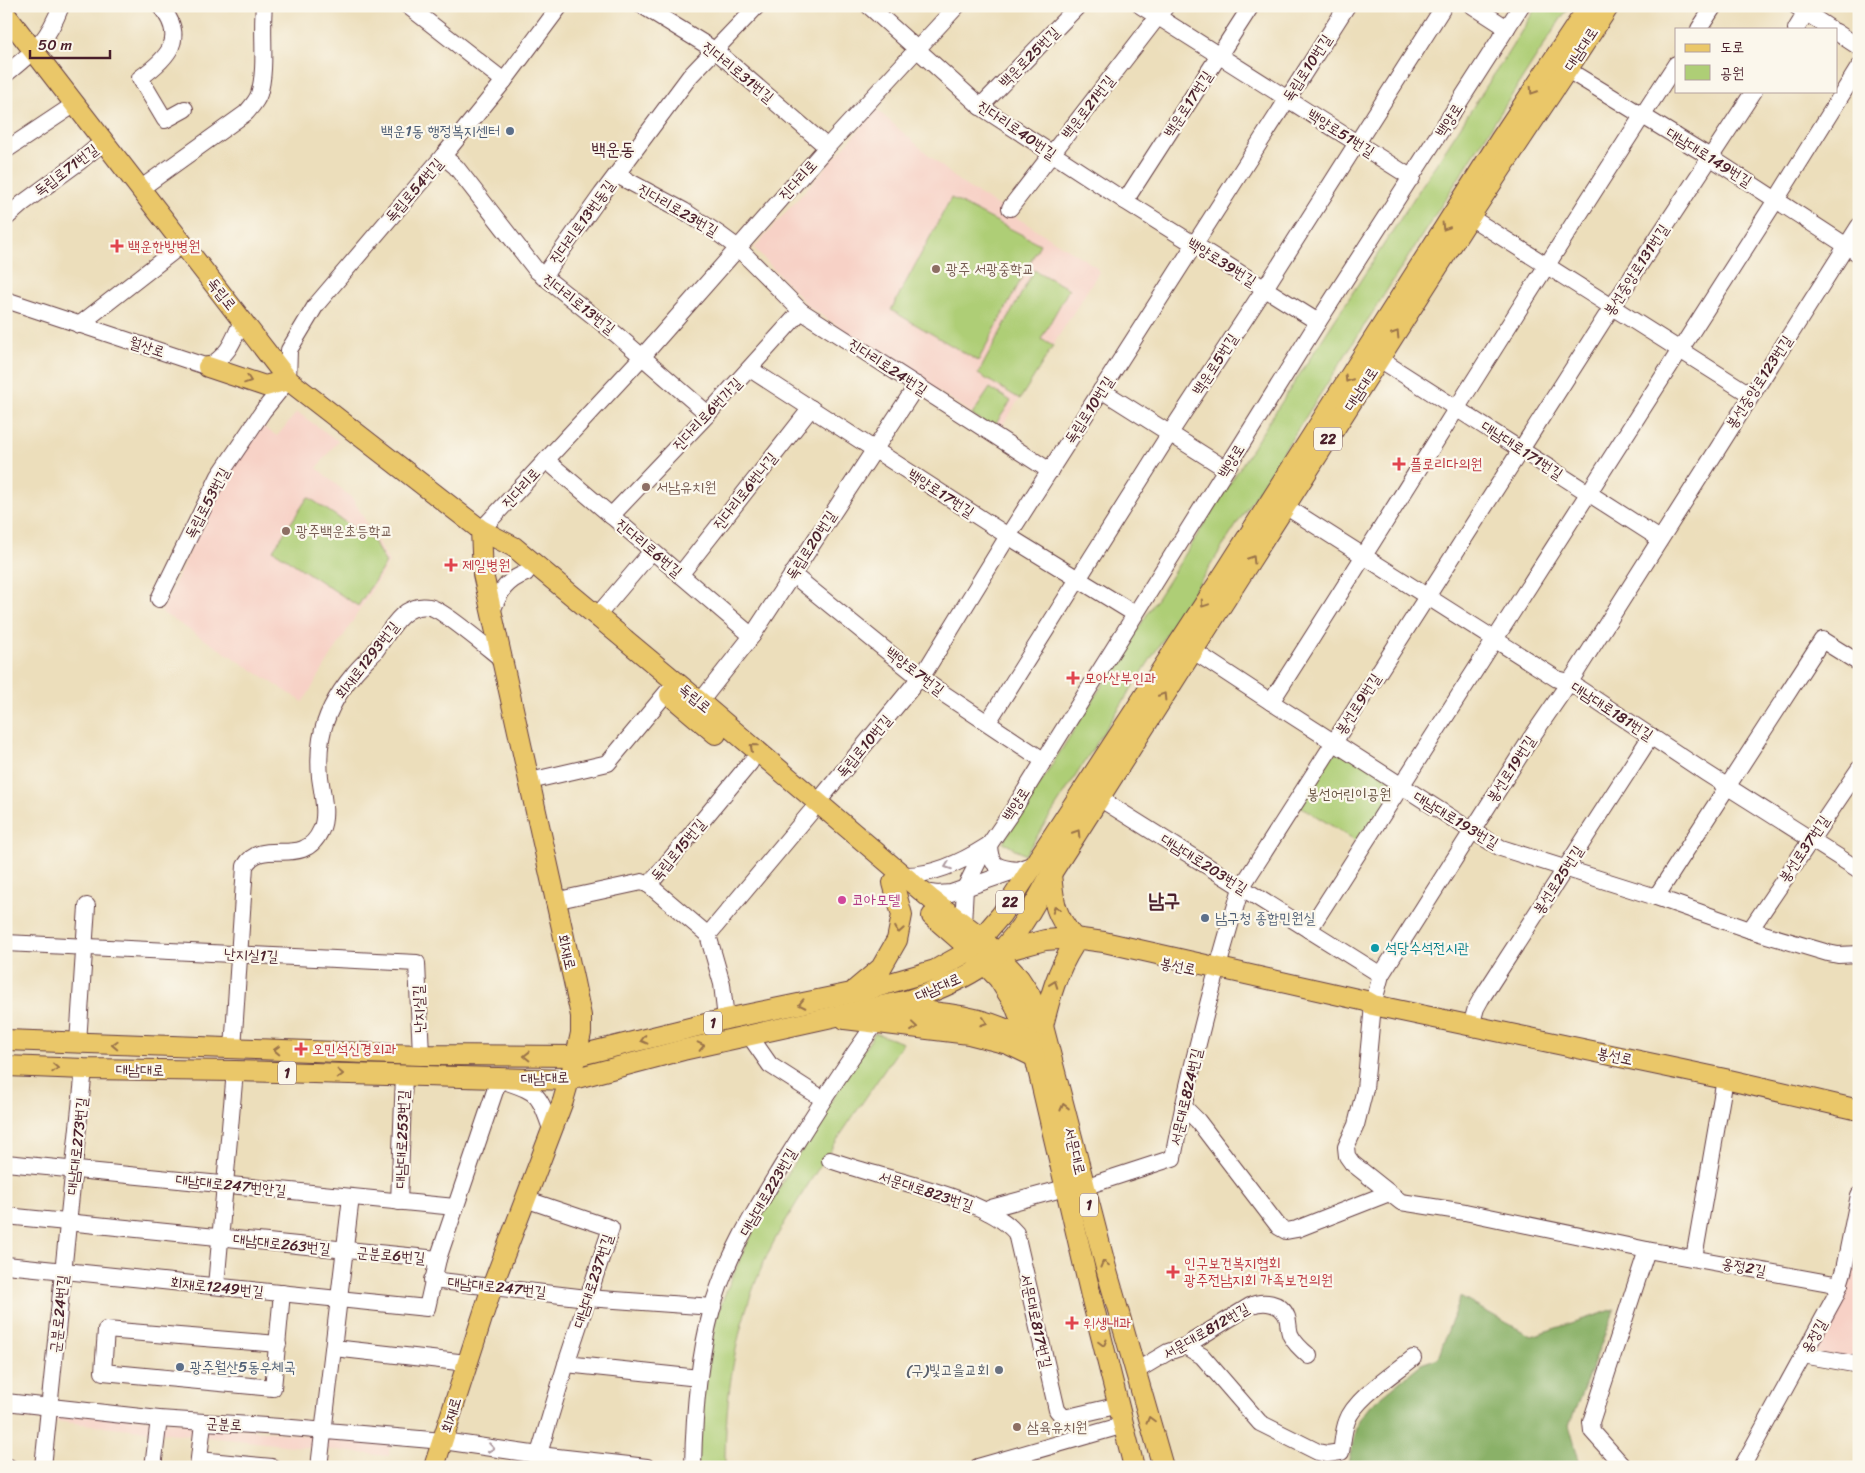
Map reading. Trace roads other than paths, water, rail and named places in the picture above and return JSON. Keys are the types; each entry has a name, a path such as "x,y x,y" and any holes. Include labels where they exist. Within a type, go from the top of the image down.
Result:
{"main road":[{"name":"대남대로","path":"6,1066 569,1080 831,1017 871,1016 941,988 1016,931 1034,905 1034,869 1226,571 1373,355 1470,217 1560,65 1589,6"},
{"name":"대남대로","path":"1034,869 1099,798 1285,506 1373,355 1560,65 1609,6"},
{"name":"독립로","path":"6,15 288,380 481,530 504,554 750,763 813,808"},
{"name":"월산로","path":"208,367 265,386 288,380"},
{"name":"독립로","path":"481,530 514,548 597,616 700,702 813,808 988,953"},
{"name":"회재로","path":"434,1467 492,1287 550,1129 563,1100 581,1033 581,1016 483,574 481,530"},
{"path":"1034,869 1074,942 1062,964 1051,992 1043,1026"},
{"name":"독립로","path":"898,879 923,892 963,924 988,953"},
{"path":"850,994 882,968 897,940 902,915 898,879"},
{"name":"봉선로","path":"988,953 1044,949 1074,942 1103,950 1156,958 1216,971 1365,1006 1372,1004 1725,1079 1859,1110"},
{"name":"대남대로","path":"6,1040 421,1055 576,1056 726,1019 850,994 988,953"},
{"name":"서문대로","path":"988,953 1019,978 1030,994 1043,1026 1075,1188 1092,1303 1120,1405 1134,1467"},
{"name":"서문대로","path":"988,953 998,978 1015,1004 1032,1049 1075,1188 1106,1268 1163,1467"},
{"path":"871,1016 917,1010 971,1018 1013,1032 1032,1049"}],"street":[{"path":"6,74 34,51 47,36 61,6"},
{"path":"160,6 171,20 174,28 174,38 160,62 140,78 165,120 185,109"},
{"path":"140,189 209,140 252,106 259,94 264,6"},
{"path":"408,6 504,81"},
{"name":"독립로54번길","path":"288,380 289,350 316,305 443,156 504,81 560,6"},
{"name":"진다리로31번길","path":"643,6 716,51 827,147"},
{"name":"진다리로13번동길","path":"543,277 616,174 690,76 757,6"},
{"name":"진다리로40번길","path":"869,6 980,107 1125,201"},
{"name":"진다리로","path":"481,530 642,357 827,147 957,6"},
{"name":"백운로25번길","path":"980,107 1078,6"},
{"name":"백양로51번길","path":"1141,6 1162,12 1219,56 1412,178"},
{"name":"백운로17번길","path":"1125,201 1252,6"},
{"name":"독립로10번길","path":"813,808 920,678 1008,536 1347,6"},
{"name":"백운로5번길","path":"988,722 1077,578 1265,288 1444,6"},
{"path":"1473,6 1508,28"},
{"name":"백양로","path":"963,924 965,888 989,845 1318,322 1521,6"},
{"path":"1700,28 1714,6"},
{"path":"1796,28 1804,8 1830,28"},
{"name":"백운로21번길","path":"1010,208 1162,12"},
{"path":"1838,33 1859,47"},
{"name":"대남대로149번길","path":"1560,65 1853,250"},
{"path":"1271,702 1496,344 1675,66"},
{"path":"1494,639 1776,200 1859,67"},
{"name":"봉선중앙로131번길","path":"1520,450 1753,92"},
{"path":"6,150 75,104"},
{"name":"독립로71번길","path":"6,218 22,203 79,162 104,141"},
{"name":"진다리로13번길","path":"443,156 456,167 530,263 543,277 642,357"},
{"name":"진다리로23번길","path":"616,174 684,211 738,248"},
{"name":"백양로39번길","path":"1125,201 1318,322"},
{"path":"1470,217 1751,395"},
{"name":"봉선중앙로123번길","path":"1660,539 1751,395 1853,250 1859,226"},
{"path":"79,325 183,244"},
{"name":"진다리로24번길","path":"738,248 801,311 1050,471"},
{"name":"월산로","path":"6,300 208,367"},
{"name":"진다리로6번가길","path":"611,516 750,369 801,311"},
{"path":"208,367 222,358 232,345 242,321"},
{"name":"대남대로171번길","path":"1373,355 1660,539"},
{"path":"642,357 708,414"},
{"name":"백양로17번길","path":"750,369 1008,536 1135,614"},
{"name":"독립로53번길","path":"159,599 219,476 288,380"},
{"name":"독립로20번길","path":"700,702 752,636 917,385"},
{"path":"1102,390 1226,469"},
{"name":"진다리로6번나길","path":"680,574 811,408"},
{"name":"봉선로9번길","path":"1216,971 1241,888 1520,450"},
{"name":"진다리로6번길","path":"546,460 752,636"},
{"name":"대남대로181번길","path":"1285,506 1557,679 1569,682 1859,870"},
{"name":"봉선로19번길","path":"1389,1194 1352,1164 1347,1156 1346,1147 1356,1125 1365,1089 1372,1004 1381,975 1530,738 1569,682 1660,539"},
{"path":"597,616 652,551"},
{"path":"492,611 508,582 526,573"},
{"name":"백양로7번길","path":"792,574 920,678 1043,760"},
{"name":"회재로1293번길","path":"238,955 245,866 250,858 257,853 292,852 305,849 322,830 324,817 320,774 321,740 328,716 344,687 374,652 395,621 403,614 422,606 436,608 503,660"},
{"name":"대남대로193번길","path":"1309,930 1494,639"},
{"path":"1656,897 1822,640 1859,663"},
{"name":"대남대로193번길","path":"1192,650 1401,786 1501,848 1656,897 1750,930 1828,953 1838,955 1859,954"},
{"path":"530,781 608,763 667,692"},
{"name":"봉선로25번길","path":"1471,1026 1476,1008 1651,736"},
{"name":"독립로15번길","path":"554,900 642,882 649,884 750,763"},
{"name":"봉선로37번길","path":"1750,930 1859,769"},
{"name":"대남대로203번길","path":"1099,798 1381,975"},
{"path":"708,935 813,808"},
{"path":"989,845 989,857 994,864 1004,869 1034,869"},
{"path":"898,879 942,868 972,855 989,845"},
{"path":"923,892 951,893 1034,869"},
{"path":"649,884 708,935 722,984 726,1019"},
{"path":"78,1043 87,906"},
{"name":"난지실1길","path":"6,942 417,963"},
{"path":"234,1049 238,955"},
{"name":"난지실길","path":"417,963 421,1055"},
{"name":"서문대로824번길","path":"1075,1188 1173,1158 1182,1106 1216,971"},
{"name":"대남대로223번길","path":"693,1467 696,1398 699,1378 713,1307 731,1260 747,1226 871,1016"},
{"path":"749,1036 770,1065 823,1099"},
{"name":"대남대로273번길","path":"69,1222 84,1069"},
{"name":"대남대로263번길","path":"216,1286 235,1071"},
{"name":"대남대로253번길","path":"399,1202 404,1076"},
{"path":"499,1079 531,1090 540,1098 550,1129"},
{"name":"대남대로247번길","path":"499,1079 432,1280 587,1298 713,1307"},
{"path":"1694,1258 1725,1079"},
{"path":"1182,1106 1198,1121 1279,1227 1286,1230 1297,1229 1389,1194"},
{"name":"서문대로823번길","path":"830,1160 935,1191 988,1212 1009,1224 1016,1232"},
{"name":"대남대로247번안길","path":"6,1163 455,1207"},
{"path":"988,1212 991,1208 1075,1188"},
{"name":"옹정2길","path":"1389,1194 1401,1202 1465,1212 1647,1250 1840,1285"},
{"name":"옹정길","path":"1742,1467 1840,1285 1859,1195"},
{"name":"군분로6번길","path":"319,1467 351,1197"},
{"name":"대남대로237번길","path":"525,1199 611,1228 566,1364 537,1461"},
{"path":"6,1216 69,1222"},
{"name":"대남대로263번길","path":"69,1222 345,1250"},
{"name":"군분로24번길","path":"43,1467 69,1222"},
{"name":"서문대로817번길","path":"1016,1232 1056,1410 1064,1418 1120,1405"},
{"name":"군분로6번길","path":"345,1250 438,1259"},
{"path":"1624,1467 1592,1431 1591,1422 1647,1250"},
{"name":"회재로1249번길","path":"6,1265 427,1308 432,1280"},
{"path":"278,1344 106,1330 103,1372 273,1388 278,1344 282,1293"},
{"name":"서문대로812번길","path":"1136,1371 1168,1352 1185,1346 1250,1306 1262,1302 1276,1305 1284,1311 1290,1335 1309,1356"},
{"path":"1185,1346 1202,1356 1260,1423 1327,1454 1341,1452 1346,1422 1360,1402 1413,1358"},
{"path":"334,1348 467,1363"},
{"path":"1803,1355 1859,1365"},
{"path":"566,1364 699,1378"},
{"name":"군분로","path":"6,1402 203,1423 443,1441 537,1461 647,1467"},
{"path":"153,1467 159,1419"},
{"path":"203,1423 198,1463 272,1467"},
{"path":"978,1467 1124,1425"}],"place":[{"name":"백운1동 행정복지센터","path":"510,131"},
{"name":"백운한방병원","path":"117,246"},
{"name":"광주 서광중학교","path":"936,269"},
{"name":"플로리다의원","path":"1399,464"},
{"name":"서남유치원","path":"646,487"},
{"name":"광주백운초등학교","path":"286,531"},
{"name":"제일병원","path":"451,565"},
{"name":"모아산부인과","path":"1073,678"},
{"name":"코아모텔","path":"842,900"},
{"name":"남구청 종합민원실","path":"1205,918"},
{"name":"석당수석전시관","path":"1375,948"},
{"name":"오민석신경외과","path":"301,1049"},
{"name":"인구보건복지협회 광주전남지회 가족보건의원","path":"1173,1272"},
{"name":"위생내과","path":"1072,1323"},
{"name":"광주월산5동우체국","path":"180,1367"},
{"name":"(구)빛고을교회","path":"999,1370"},
{"name":"삼육유치원","path":"1017,1427"}],"district":[{"name":"백운동","path":"613,149"},
{"name":"남구","path":"1164,900"}],"park label":[{"name":"봉선어린이공원","path":"1349,794"}]}
